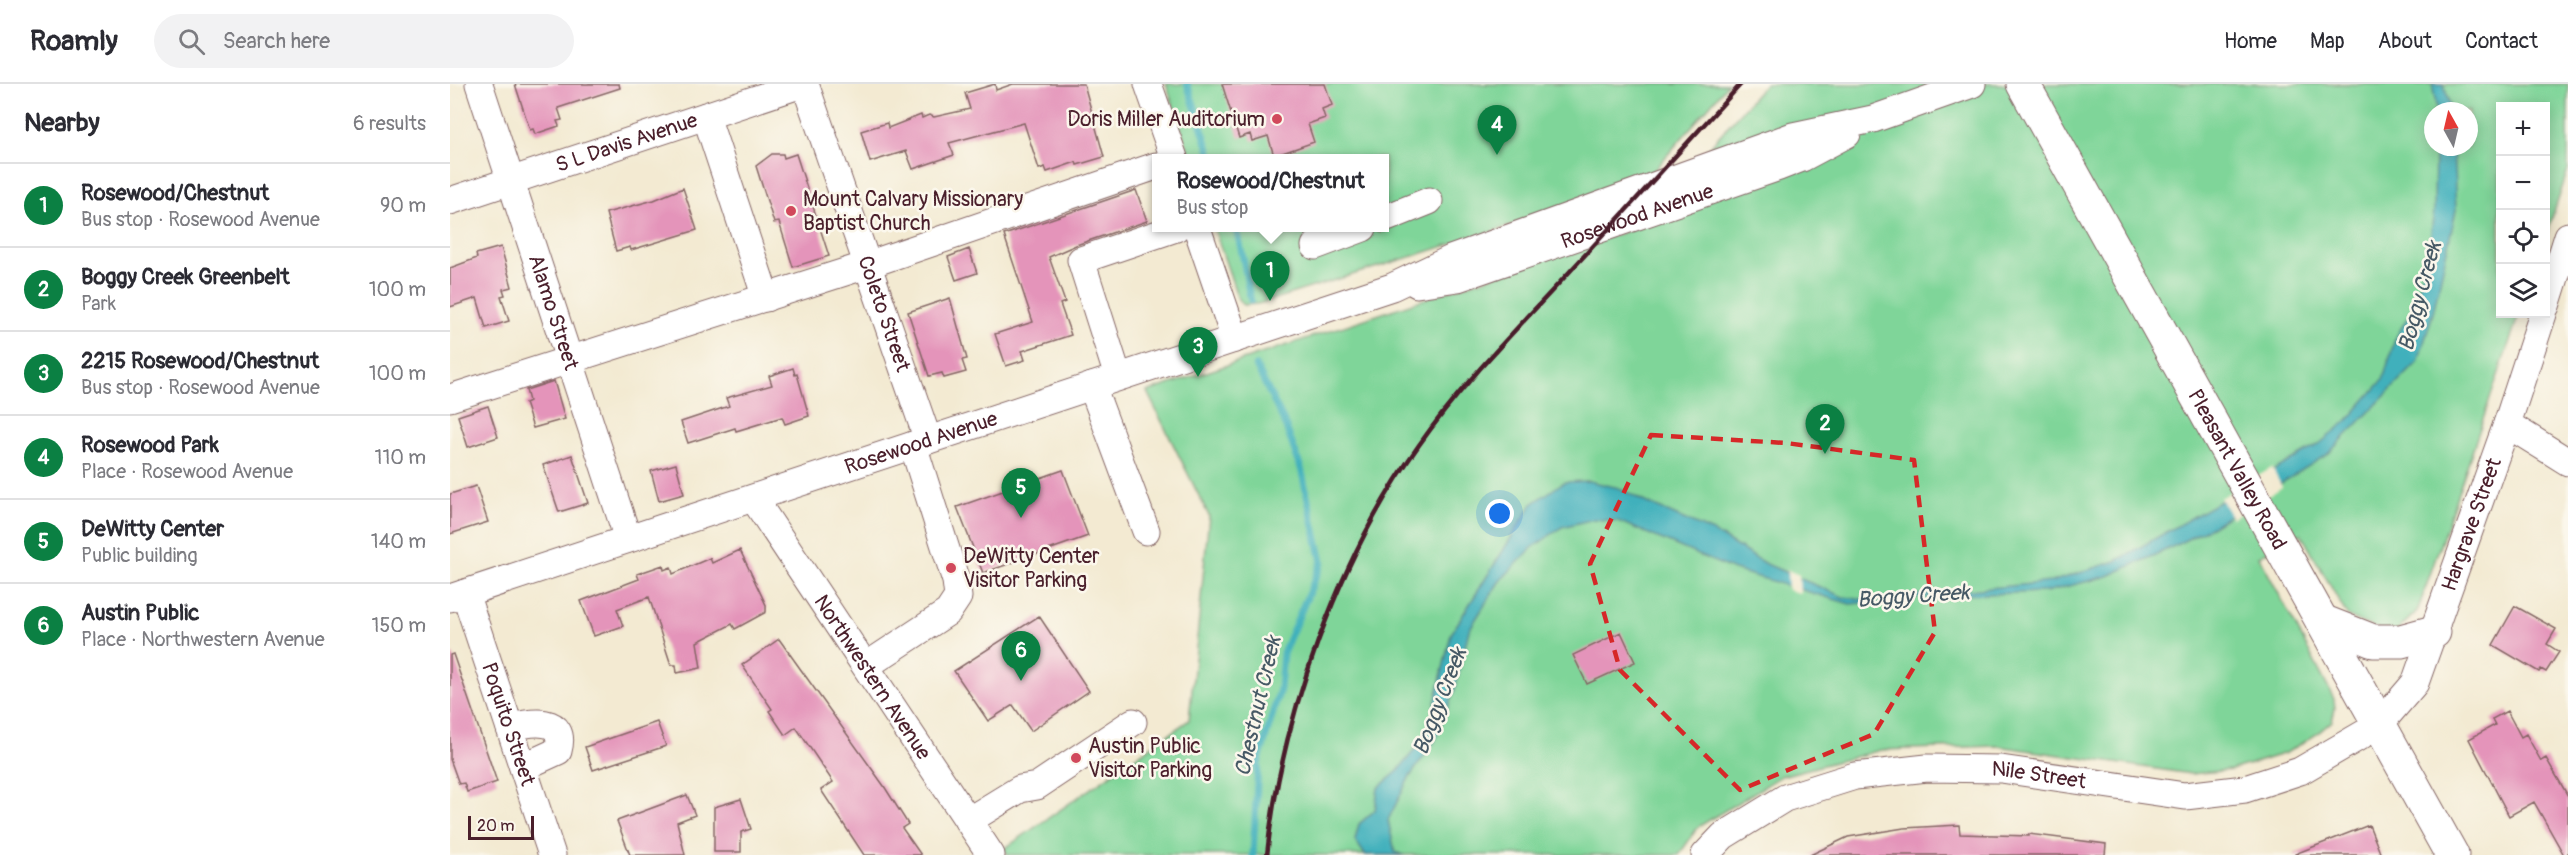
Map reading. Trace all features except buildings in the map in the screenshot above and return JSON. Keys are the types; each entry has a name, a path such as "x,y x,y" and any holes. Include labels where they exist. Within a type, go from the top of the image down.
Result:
{"main road":[{"name":"Pleasant Valley Road","path":"2023,84 2452,855"},
{"path":"2322,621 2373,641 2401,641 2434,632"}],"street":[{"name":"Alamo Street","path":"480,84 628,539"},
{"name":"S L Davis Avenue","path":"450,201 803,84"},
{"name":"Coleto Street","path":"803,84 867,266 921,443 958,597 948,612 866,666"},
{"path":"1148,84 1172,154"},
{"name":"Rosewood Avenue","path":"458,595 1392,287 1458,278 1779,167 1802,158 1873,119 1972,84"},
{"path":"706,116 766,297"},
{"path":"450,398 867,266 1152,167"},
{"path":"1389,217 1429,201"},
{"path":"1118,377 1081,260 1164,232"},
{"path":"1198,232 1235,339"},
{"path":"1315,246 1352,232"},
{"path":"2550,293 2568,236"},
{"name":"Hargrave Street","path":"2379,725 2415,683 2507,424 2542,318"},
{"path":"1092,386 1146,531"},
{"path":"2507,424 2568,462"},
{"name":"Northwestern Avenue","path":"754,499 991,855"},
{"name":"Poquito Street","path":"458,595 510,728 552,855"},
{"path":"510,728 536,721 548,723 555,729 559,738 558,751 523,767"},
{"path":"968,821 1020,789 1037,786 1133,722"},
{"name":"Nile Street","path":"1705,855 1723,836 1785,798 1855,776 1927,768 2001,769 2185,796 2245,789 2300,771 2379,725"}],"highlighted area":[{"path":"1651,435 1786,443 1914,460 1935,632 1874,734 1740,790 1620,670 1590,564"}],"green space":[{"path":"1166,84 1728,84 1646,180 1523,222 1258,304 1244,305 1238,299 1215,232 1389,232 1389,154 1190,154"},
{"path":"1765,84 2568,84 2568,170 2550,224 2550,102 2496,102 2496,318 2518,318 2418,610 2393,635 2348,617 2301,534 2259,556 2334,699 2335,709 2332,721 2317,734 2286,753 2231,770 2191,774 1998,746 1881,750 1781,776 1698,827 1679,855 1008,855 1004,849 1189,720 1209,516 1147,392 1639,227"}],"water":[{"path":"2432,84 2444,84 2449,102 2435,102"},
{"name":"Boggy Creek","path":"2435,156 2453,156 2456,210 2433,313 2418,362 2328,454 2211,527 2108,576 2046,592 1957,595 1850,604 1734,570 1618,521 1594,519 1562,527 1532,548 1499,582 1469,630 1455,689 1435,741 1409,778 1388,820 1395,852 1404,855 1365,855 1355,840 1359,824 1375,810 1378,788 1397,772 1428,733 1451,634 1532,504 1564,482 1589,481 1619,488 1713,532 1764,563 1843,597 1868,600 2051,582 2116,561 2318,445 2347,421 2383,380 2395,339 2415,304 2429,247 2434,211"}],"pier":[{"path":"2272,468 2282,487 2232,518 2220,498"},
{"path":"1787,570 1799,575 1800,593 1788,590"}],"waterway":[{"name":"Chestnut Creek","path":"1187,84 1211,154"},
{"name":"Chestnut Creek","path":"1236,232 1251,301"},
{"name":"Chestnut Creek","path":"1253,855 1258,764 1280,689 1283,653 1322,562 1301,468 1284,422 1256,366"}],"railway":[{"path":"1267,855 1274,803 1285,749 1318,641 1363,537 1390,489 1435,423 1470,380 1741,84"}],"place":[{"name":"Doris Miller Auditorium","path":"1277,119"},
{"name":"Rosewood Park","path":"1497,155"},
{"name":"Mount Calvary Missionary Baptist Church","path":"791,211"},
{"name":"Rosewood/Chestnut","path":"1270,301"},
{"name":"2215 Rosewood/Chestnut","path":"1198,377"},
{"name":"Boggy Creek Greenbelt","path":"1825,454"},
{"name":"DeWitty Center","path":"1021,518"},
{"name":"DeWitty Center Visitor Parking","path":"951,568"},
{"name":"Austin Public","path":"1021,681"},
{"name":"Austin Public Visitor Parking","path":"1076,758"}]}
